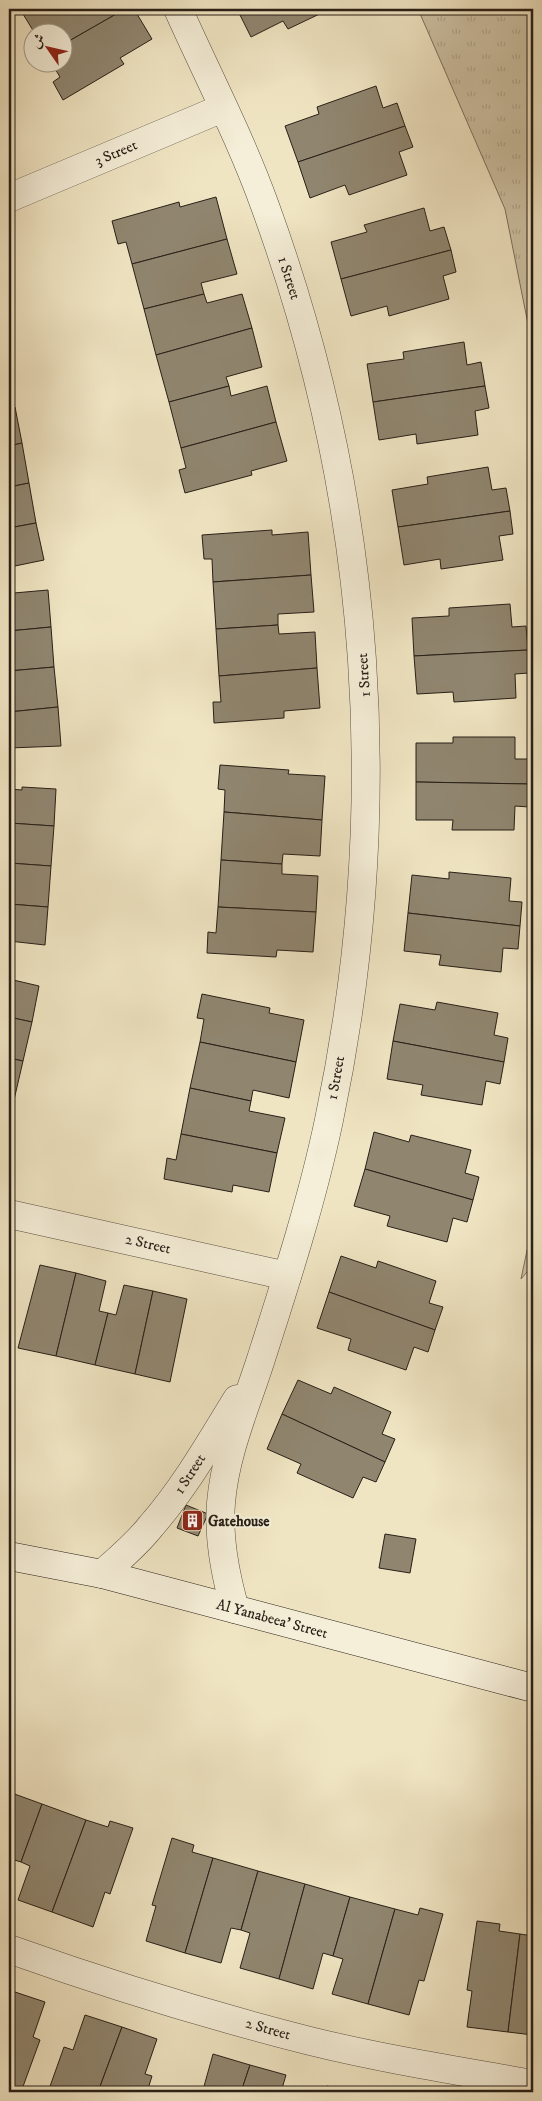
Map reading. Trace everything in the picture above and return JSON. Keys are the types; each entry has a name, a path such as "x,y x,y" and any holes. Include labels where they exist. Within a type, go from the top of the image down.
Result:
{"street":[{"name":"1 Street","path":"178,9 264,202 298,304 325,406 346,510 360,616 367,722 363,856 351,988 329,1120 287,1276 227,1462 221,1499 221,1541 226,1576 235,1609"},
{"name":"3 Street","path":"9,198 223,108"},
{"name":"2 Street","path":"9,1214 287,1276"},
{"name":"1 Street","path":"102,1574 150,1528 178,1493 261,1360"},
{"name":"Al Yanabeea' Street","path":"9,1556 102,1574 533,1688"},
{"name":"2 Street","path":"9,1949 88,1978 311,2041 436,2067 533,2084"}],"green space":[{"path":"418,9 533,9 533,349 505,209"},
{"path":"533,1222 533,1265 521,1279"}],"building":[{"path":"33,9 125,9 72,39 72,22 28,22 23,14"},
{"path":"125,9 134,9 152,39 120,58 124,64 63,100 53,82 60,77 57,72 72,72 72,39"},
{"path":"237,9 330,9 288,29 283,21 251,37"},
{"path":"376,86 383,108 397,103 405,126 298,162 285,126 319,114 317,107"},
{"path":"405,126 413,147 399,152 407,175 349,195 345,185 310,198 298,162"},
{"path":"216,197 227,239 132,264 126,242 118,244 112,221 179,202 180,207"},
{"path":"424,208 430,231 444,227 451,250 341,279 331,242 367,232 364,225"},
{"path":"227,239 237,274 201,283 204,294 144,309 132,264"},
{"path":"451,250 456,272 443,276 449,299 389,316 387,306 351,316 341,279"},
{"path":"204,294 207,303 242,294 252,328 156,355 144,309"},
{"path":"252,328 262,367 226,377 229,386 169,402 156,355"},
{"path":"464,342 467,365 481,362 485,386 373,402 367,364 404,359 403,352"},
{"path":"229,386 231,396 267,386 276,422 181,448 169,402"},
{"path":"485,386 489,408 475,411 478,435 417,444 416,434 379,440 373,402"},
{"path":"15,407 22,443 9,446 9,408"},
{"path":"276,422 287,461 251,471 252,475 185,493 179,470 186,468 181,448"},
{"path":"22,443 29,483 9,487 9,446"},
{"path":"488,467 492,490 506,488 510,511 398,527 392,490 428,484 427,477"},
{"path":"29,483 36,523 9,528 9,487"},
{"path":"510,511 513,534 499,536 503,560 441,569 440,559 404,565 398,527"},
{"path":"36,523 44,560 10,567 9,528"},
{"path":"272,530 272,535 308,532 311,575 213,582 212,559 204,559 202,535"},
{"path":"311,575 314,612 278,614 278,625 216,629 213,582"},
{"path":"48,590 51,627 9,631 9,596 14,596 14,593"},
{"path":"510,604 512,627 526,626 528,650 414,656 412,618 449,616 449,608"},
{"path":"278,625 279,634 315,632 317,668 219,676 216,629"},
{"path":"51,627 54,667 9,671 9,631"},
{"path":"528,650 529,673 515,674 516,698 454,702 453,692 417,694 414,656"},
{"path":"54,667 58,707 9,712 9,671"},
{"path":"317,668 320,708 284,711 284,718 214,723 213,702 221,702 219,676"},
{"path":"58,707 61,746 9,748 9,712"},
{"path":"453,737 515,737 515,759 529,759 529,784 416,782 416,743 453,743"},
{"path":"220,765 289,770 288,774 325,776 322,820 224,812 225,790 218,789"},
{"path":"416,782 529,784 529,807 515,806 514,830 452,830 453,820 416,820"},
{"path":"22,787 56,789 54,826 9,823 9,789 22,790"},
{"path":"224,812 322,820 320,856 283,854 282,864 221,860"},
{"path":"9,823 54,826 51,866 9,863"},
{"path":"221,860 282,864 282,874 318,876 316,912 218,907"},
{"path":"9,863 51,866 48,907 9,904"},
{"path":"449,872 511,878 509,901 522,902 520,926 408,913 412,875 449,879"},
{"path":"9,904 48,907 45,945 9,941"},
{"path":"218,907 316,912 313,952 277,950 276,957 207,953 208,932 216,933"},
{"path":"408,913 520,926 518,949 503,948 501,972 439,965 441,955 404,951"},
{"path":"9,979 39,986 32,1022 9,1017"},
{"path":"202,994 270,1008 269,1013 304,1020 296,1062 200,1042 204,1019 197,1018"},
{"path":"437,1002 498,1013 494,1035 508,1038 504,1062 393,1041 400,1004 435,1010"},
{"path":"9,1017 32,1022 23,1061 9,1058"},
{"path":"393,1041 504,1062 500,1084 486,1081 482,1105 421,1095 423,1085 387,1079"},
{"path":"200,1042 296,1062 289,1098 253,1090 251,1101 190,1088"},
{"path":"9,1058 23,1061 14,1100 9,1099"},
{"path":"190,1088 251,1101 249,1111 285,1118 277,1153 181,1134"},
{"path":"9,1099 14,1100 9,1124"},
{"path":"374,1132 409,1142 411,1135 471,1150 465,1173 479,1177 473,1200 365,1169"},
{"path":"181,1134 277,1153 269,1192 233,1185 232,1192 164,1179 167,1158 176,1160"},
{"path":"365,1169 473,1200 467,1222 453,1218 447,1242 387,1226 390,1216 354,1206"},
{"path":"341,1256 376,1268 378,1261 436,1281 429,1303 443,1307 435,1330 329,1292"},
{"path":"40,1265 76,1273 56,1356 18,1348"},
{"path":"76,1273 106,1281 99,1311 108,1313 95,1365 56,1356"},
{"path":"124,1285 153,1291 135,1374 95,1365 108,1313 116,1315"},
{"path":"153,1291 187,1299 170,1382 135,1374"},
{"path":"329,1292 435,1330 428,1352 414,1347 406,1370 348,1350 351,1339 317,1328"},
{"path":"298,1380 331,1394 334,1387 391,1412 382,1434 395,1439 385,1462 282,1414"},
{"path":"282,1414 385,1462 376,1482 363,1477 353,1498 297,1473 301,1464 267,1449"},
{"name":"Gatehouse","path":"186,1505 208,1514 198,1536 177,1528"},
{"path":"385,1534 416,1539 410,1573 379,1568"},
{"path":"9,1792 42,1804 21,1862 11,1859 9,1864"},
{"path":"42,1804 86,1820 52,1912 18,1900 30,1866 21,1862"},
{"path":"86,1820 108,1827 110,1821 133,1828 110,1894 105,1892 93,1927 52,1912"},
{"path":"172,1838 194,1845 192,1852 213,1858 185,1953 146,1941 156,1906 152,1905"},
{"path":"213,1858 258,1871 241,1930 231,1928 221,1963 185,1953"},
{"path":"258,1871 305,1884 279,1979 240,1968 250,1933 241,1930"},
{"path":"305,1884 350,1897 333,1956 323,1953 313,1989 279,1979"},
{"path":"350,1897 395,1909 368,2004 332,1994 343,1959 333,1956"},
{"path":"420,1908 443,1914 424,1981 419,1980 409,2015 368,2004 395,1909 418,1915"},
{"path":"477,1921 500,1924 499,1931 520,1934 508,2032 467,2027 472,1991 467,1990"},
{"path":"520,1934 533,1936 533,2035 508,2032"},
{"path":"9,1990 45,2002 33,2037 40,2040 21,2092 9,2092"},
{"path":"85,2015 122,2027 98,2092 48,2092 64,2047 73,2050"},
{"path":"122,2027 157,2039 145,2074 152,2076 147,2092 98,2092"},
{"path":"213,2054 250,2065 241,2092 192,2092 193,2087 203,2090"},
{"path":"250,2065 286,2075 281,2092 241,2092"},
{"path":"327,2086 355,2092 325,2092"}],"place":[{"name":"Gatehouse","path":"192,1521"}]}
